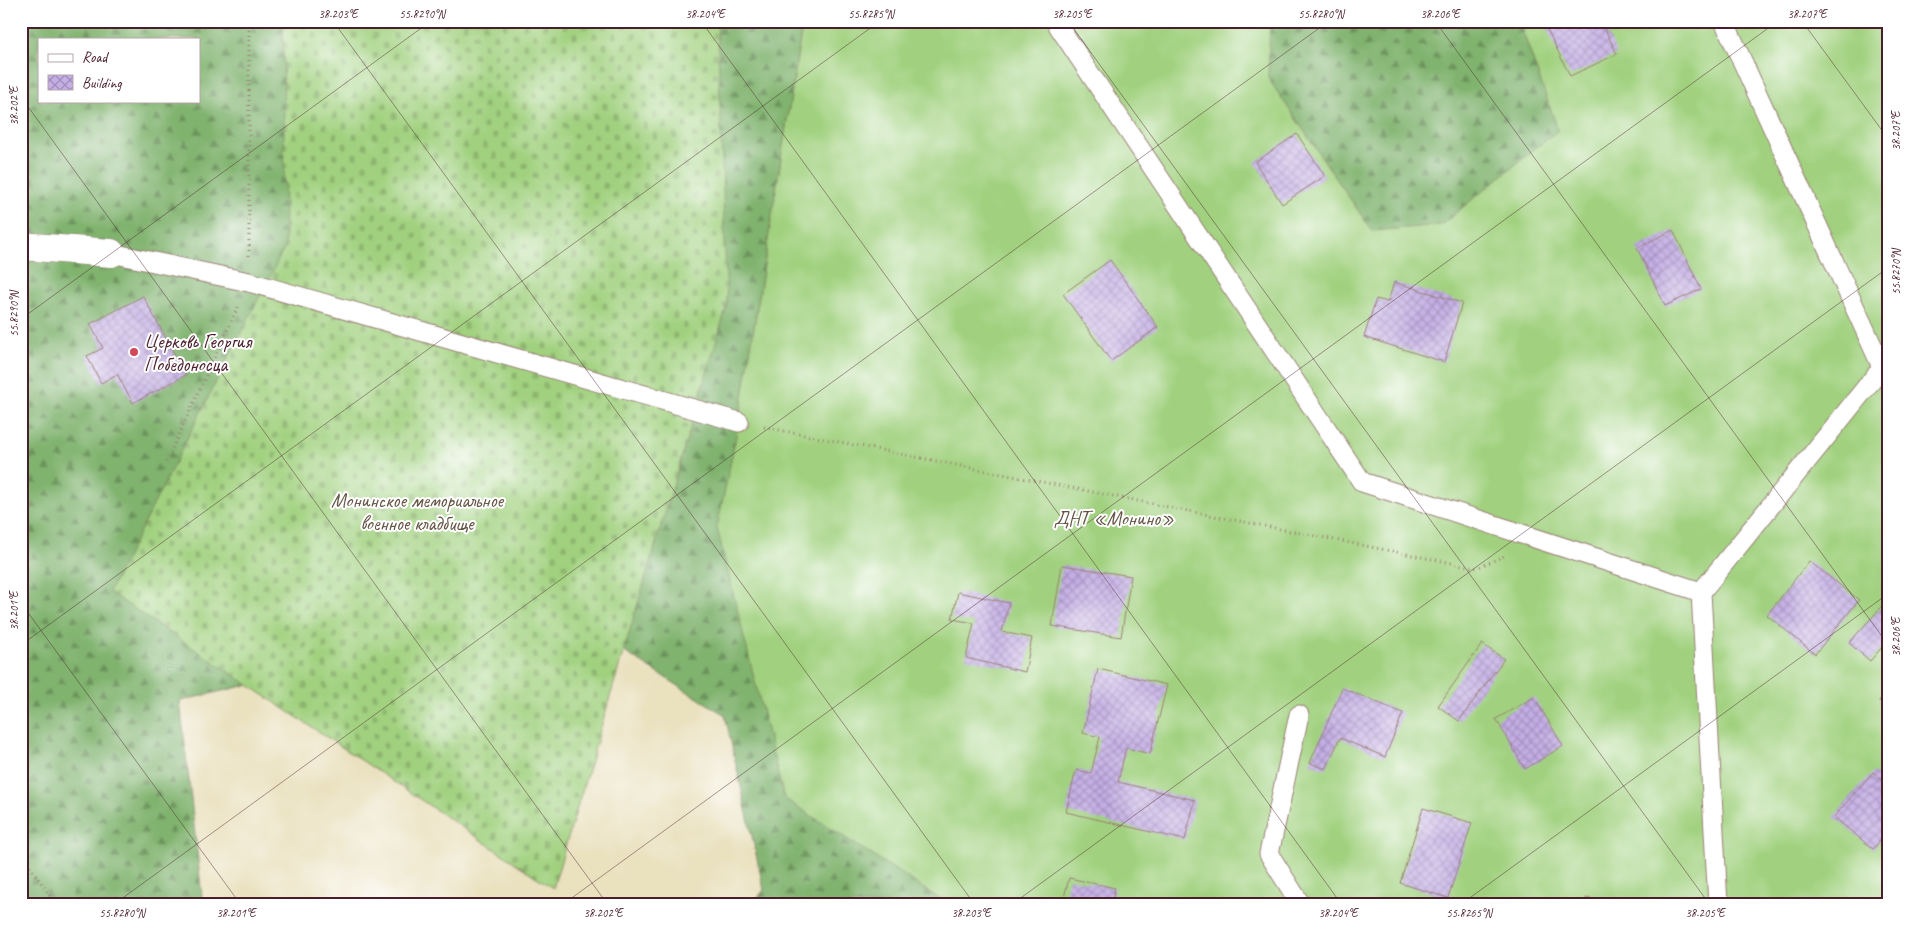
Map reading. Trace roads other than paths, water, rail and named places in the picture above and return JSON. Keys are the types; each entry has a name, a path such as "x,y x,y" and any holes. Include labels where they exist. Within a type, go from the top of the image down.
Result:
{"street":[{"path":"21,246 111,253"}],"lane":[{"path":"1055,21 1362,482 1701,592"},
{"path":"1718,905 1701,592 1886,363 1724,21"},
{"path":"111,253 249,282 739,422"},
{"path":"1299,714 1269,854 1300,905"}],"place":[{"name":"Церковь Георгия Победоносца","path":"134,352"}],"park label":[{"name":"Монинское мемориальное военное кладбище","path":"417,512"},
{"name":"ДНТ «Монино»","path":"1114,518"}]}
